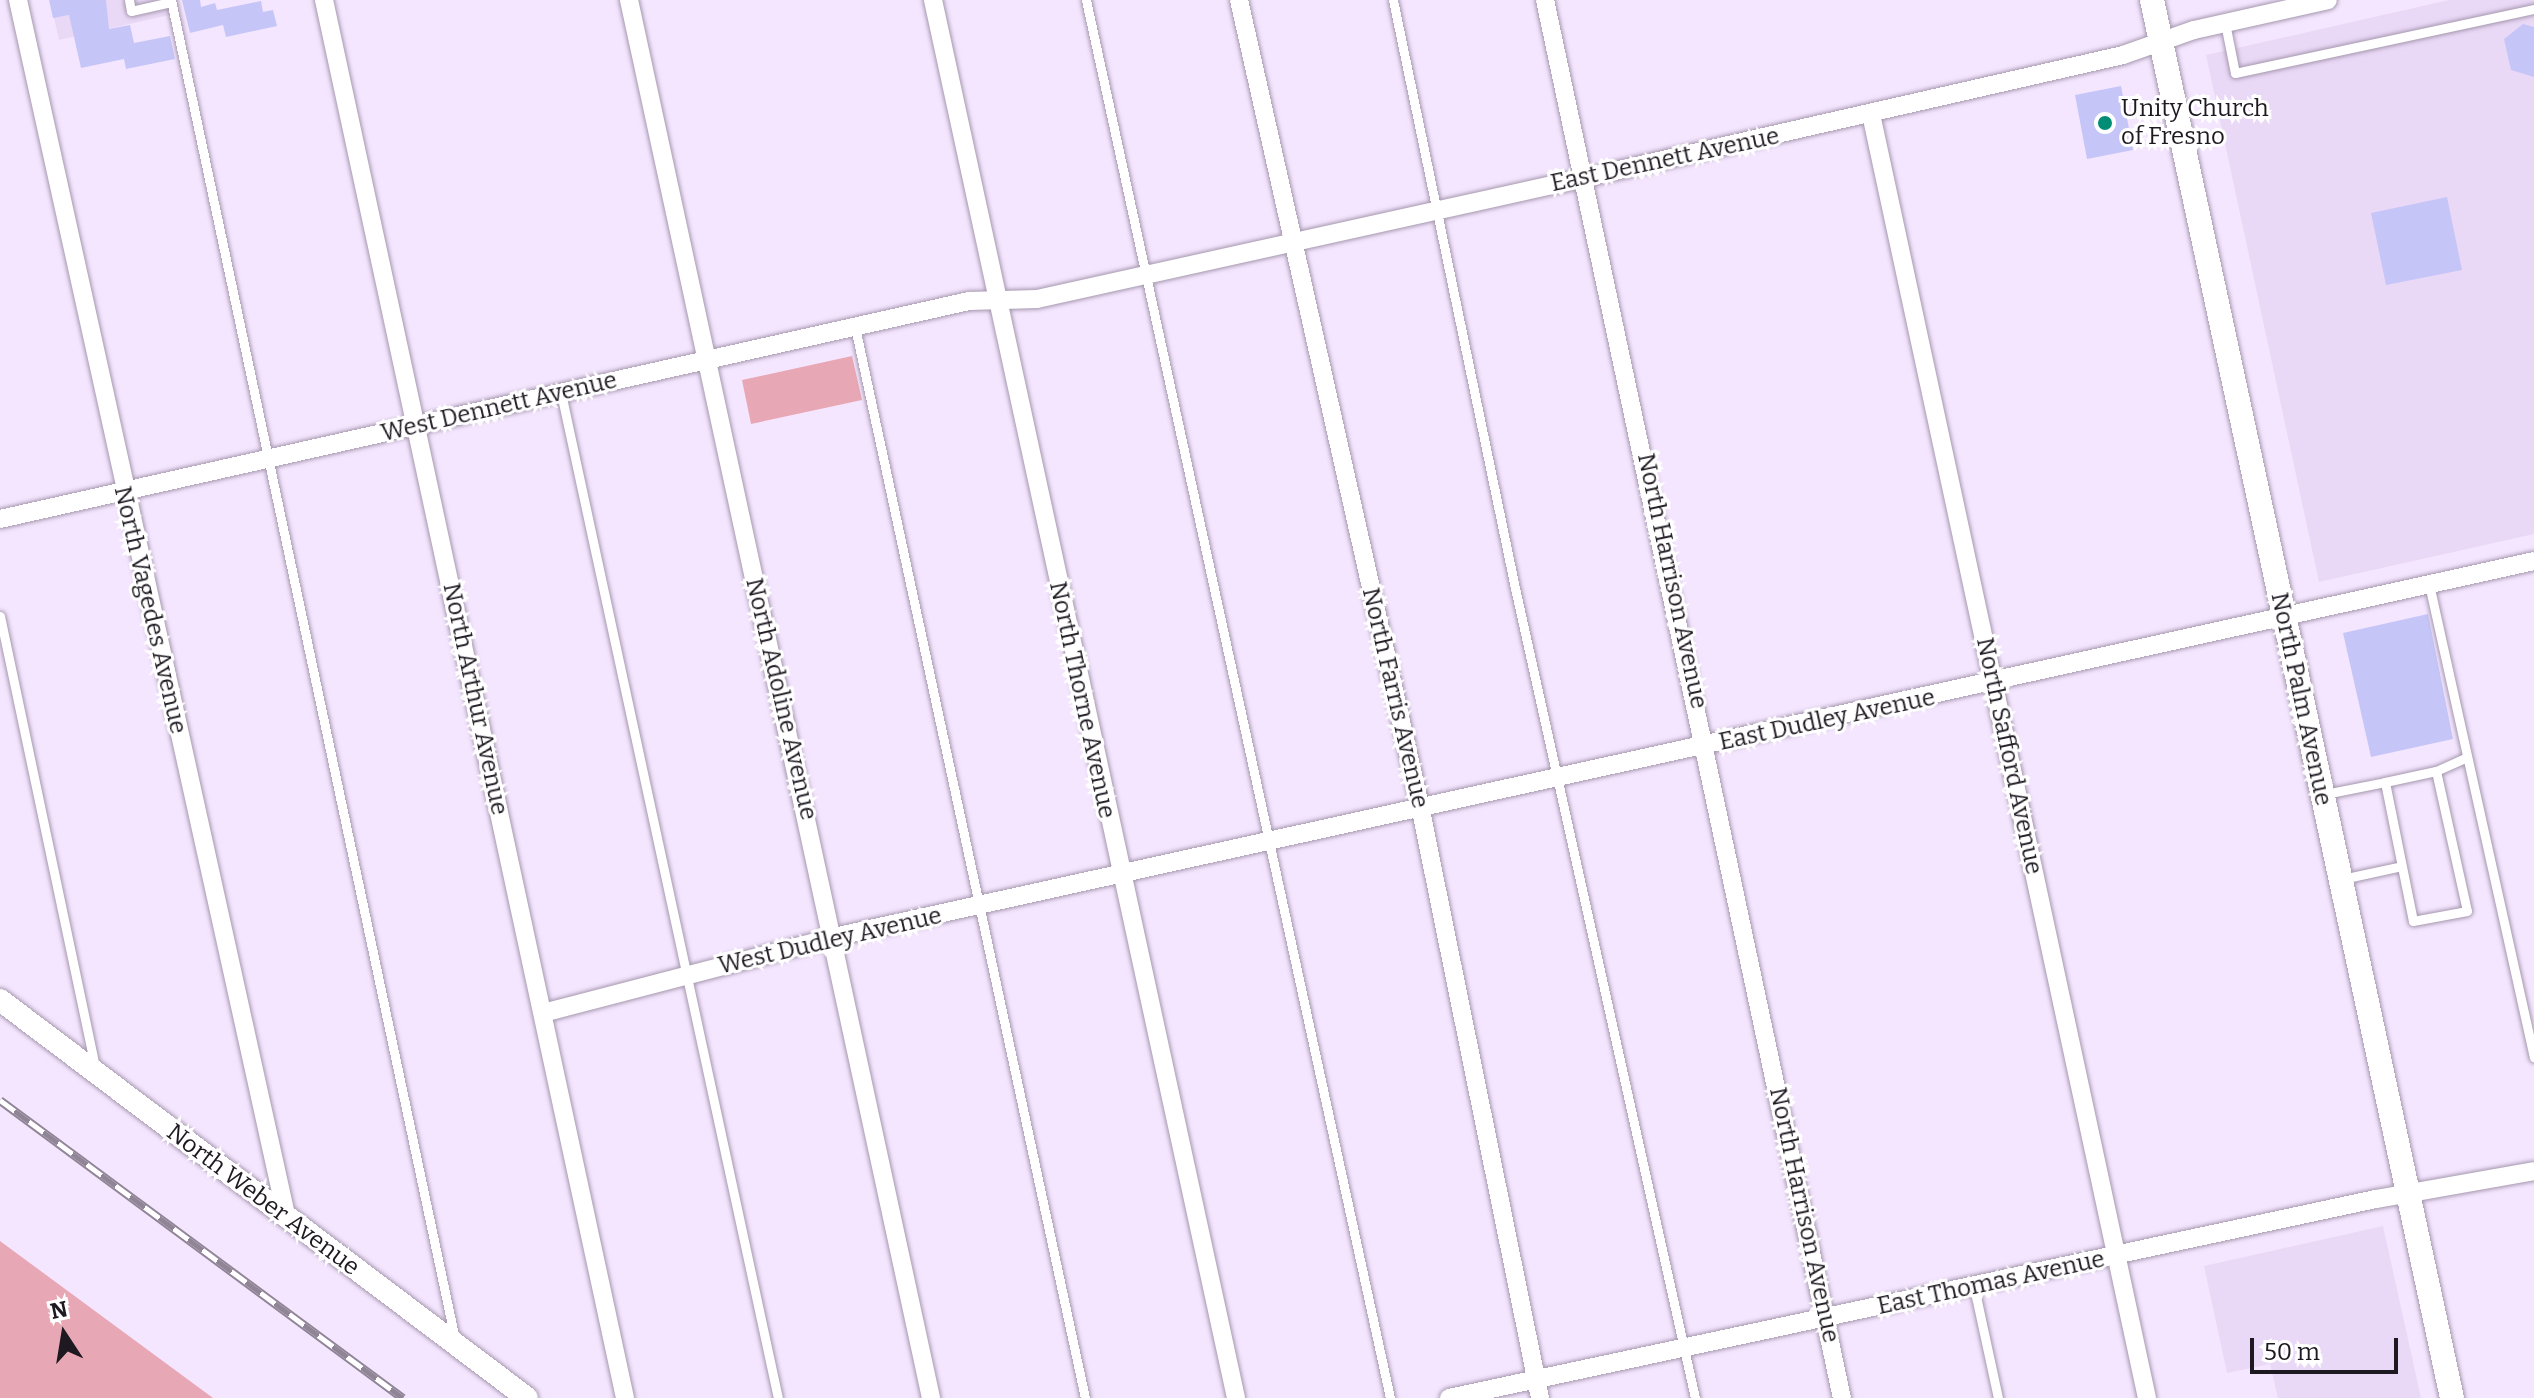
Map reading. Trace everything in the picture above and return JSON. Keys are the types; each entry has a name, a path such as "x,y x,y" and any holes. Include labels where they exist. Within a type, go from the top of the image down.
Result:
{"main road":[{"name":"North Palm Avenue","path":"2152,0 2452,1398"}],"street":[{"name":"North Vagedes Avenue","path":"18,0 287,1219"},
{"name":"North Arthur Avenue","path":"324,0 625,1398"},
{"name":"North Adoline Avenue","path":"629,0 834,937 931,1398"},
{"name":"North Thorne Avenue","path":"933,0 1120,876 1236,1398"},
{"name":"North Farris Avenue","path":"1239,0 1420,806 1540,1398"},
{"name":"North Harrison Avenue","path":"1545,0 1708,747 1842,1398"},
{"name":"East Dennett Avenue","path":"998,301 1037,299 1871,114 2162,43 2225,23 2316,1"},
{"name":"North Safford Avenue","path":"1871,114 2147,1398"},
{"name":"West Dennett Avenue","path":"0,519 969,301 998,301"},
{"name":"East Dudley Avenue","path":"1120,876 1420,806 1708,747 2534,561"},
{"name":"West Dudley Avenue","path":"543,1013 834,937 1120,876"},
{"name":"North Weber Avenue","path":"0,1000 527,1398"},
{"name":"East Thomas Avenue","path":"1449,1398 1683,1346 2534,1171"}],"lane":[{"path":"129,0 131,11 171,1 456,1345"},
{"path":"1086,0 1390,1398"},
{"path":"1393,0 1515,588 1560,777 1695,1398"},
{"path":"2225,23 2235,73 2534,9"},
{"path":"855,327 1085,1398"},
{"path":"561,393 684,976 778,1398"},
{"path":"2429,584 2534,1057"},
{"path":"0,616 96,1073"},
{"path":"2322,795 2436,771 2467,757"},
{"path":"2385,782 2413,921 2467,911 2436,771"},
{"path":"2340,879 2402,866"},
{"path":"1974,1287 1998,1398"}],"shaded area":[{"path":"50,0 166,0 169,15 59,40"},
{"path":"2449,0 2534,0 2534,534 2319,582 2206,55"},
{"path":"852,356 862,400 751,424 742,380"},
{"path":"2383,1226 2421,1398 2278,1398 2270,1364 2227,1373 2204,1266"},
{"path":"0,1241 213,1398 0,1398"}],"building":[{"path":"49,0 106,0 109,29 130,25 134,43 170,36 175,59 126,69 124,59 81,68 69,15 53,18"},
{"path":"182,0 200,0 201,7 215,3 217,10 261,1 263,12 273,10 277,26 226,37 223,25 190,33"},
{"path":"2523,24 2534,27 2534,77 2511,70 2504,39"},
{"path":"2121,86 2133,150 2087,159 2075,95"},
{"path":"2447,197 2462,270 2386,285 2371,213"},
{"path":"2428,614 2453,739 2371,757 2343,633"}],"railway":[{"path":"0,1100 403,1398"}],"place":[{"name":"Unity Church of Fresno","path":"2105,123"}]}
